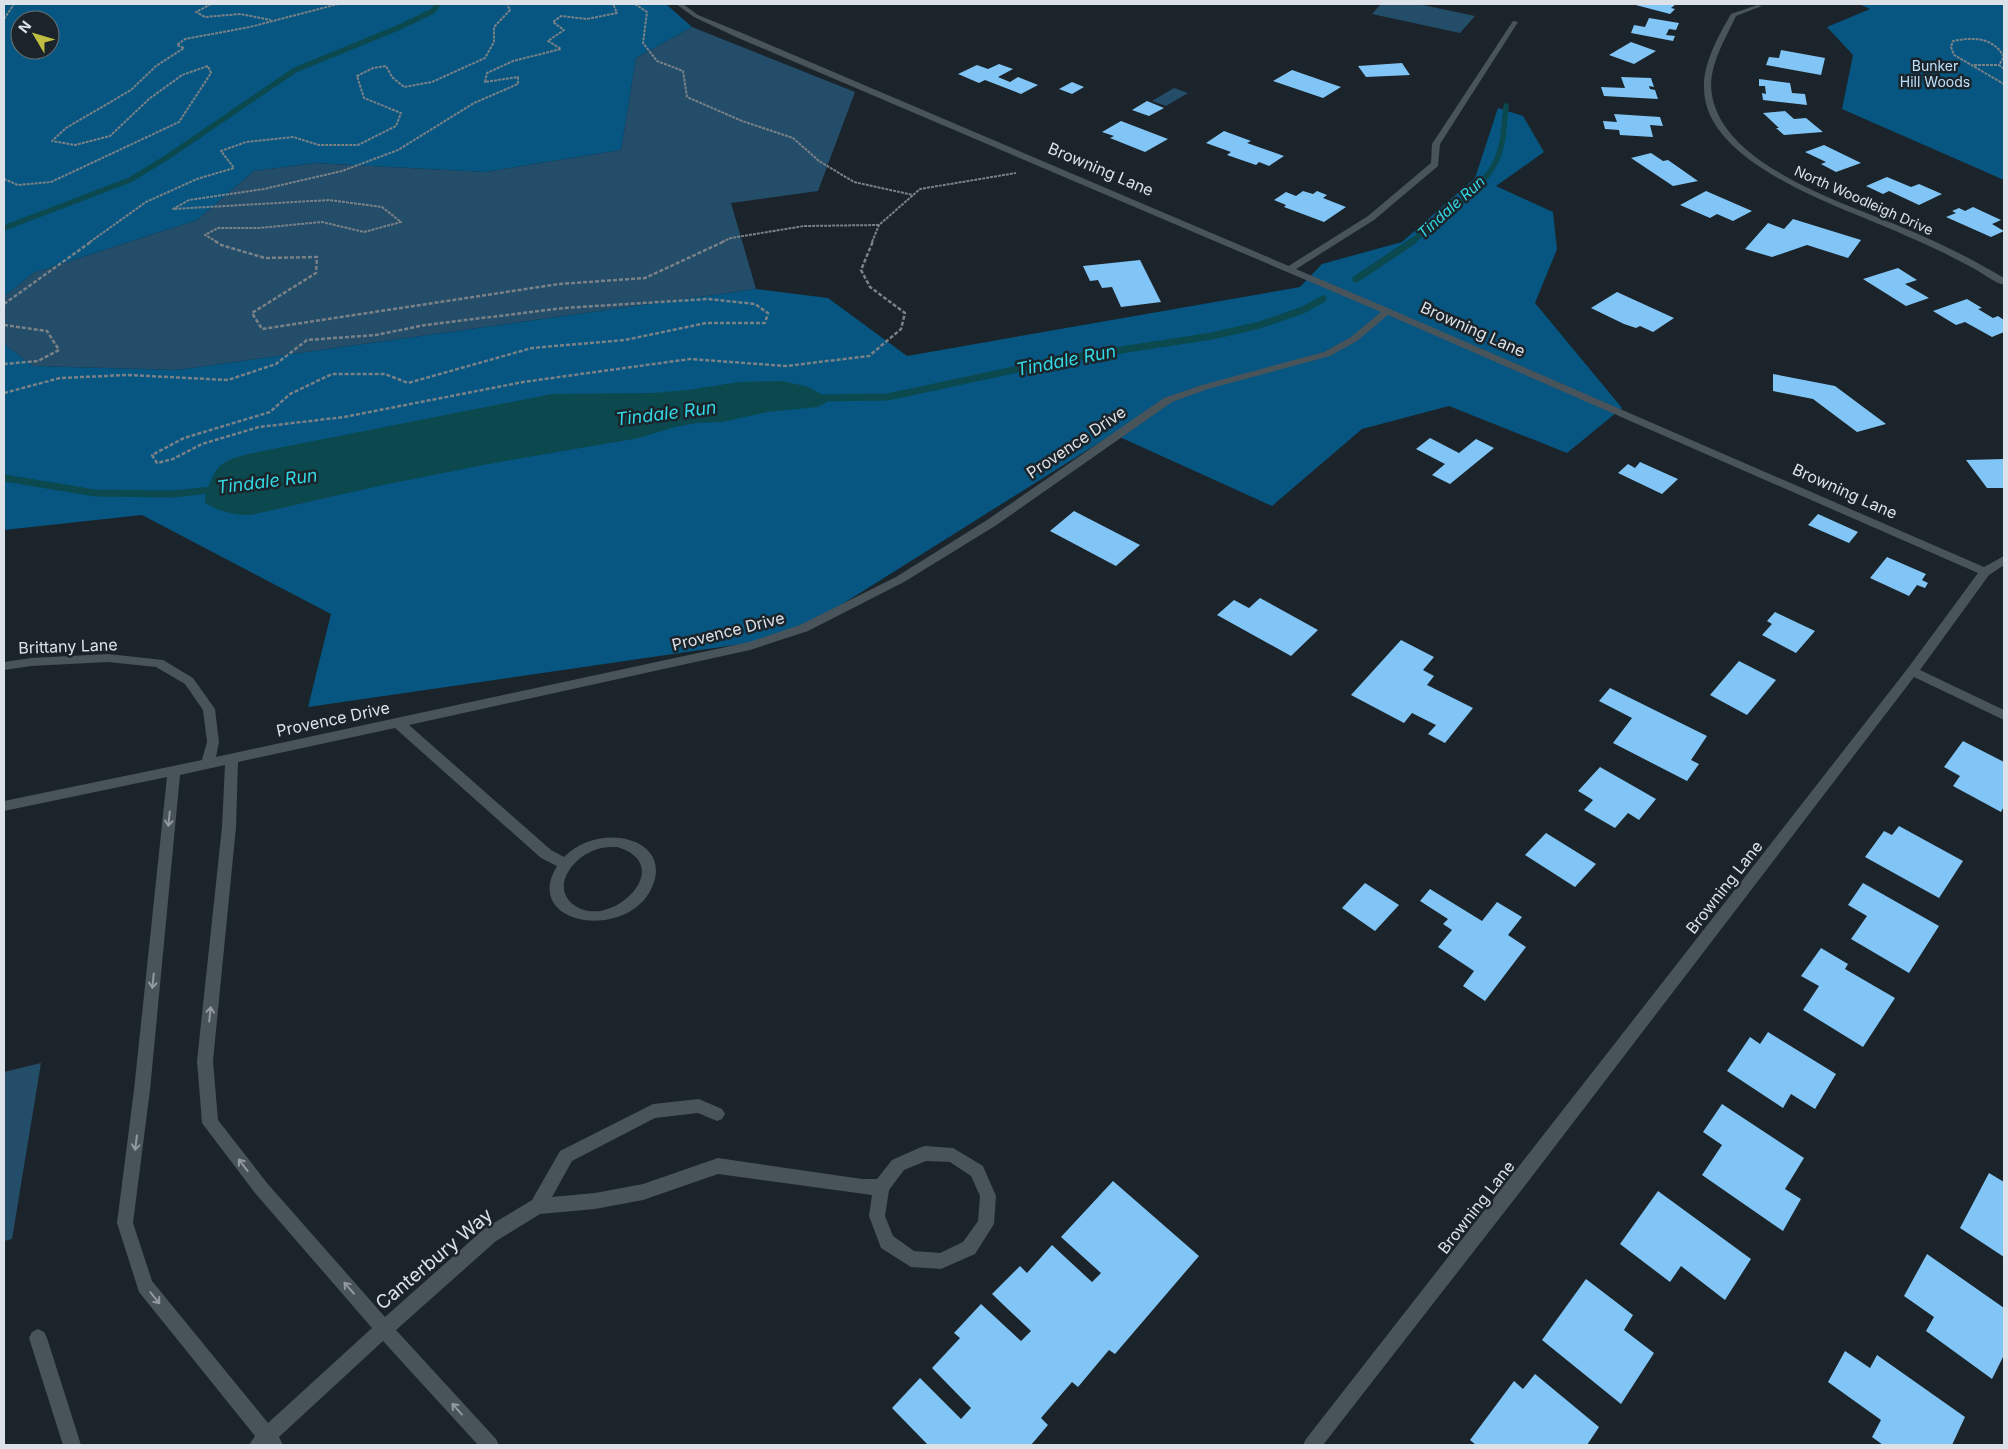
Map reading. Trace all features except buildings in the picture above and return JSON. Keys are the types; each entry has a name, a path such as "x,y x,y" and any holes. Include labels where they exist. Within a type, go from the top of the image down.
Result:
{"street":[{"name":"Browning Lane","path":"683,4 696,16 739,35 1290,269 1985,572 1912,671 1524,1174 1312,1445"},
{"name":"North Woodleigh Drive","path":"1759,6 1733,15 1708,78 1708,97 1720,127 1744,152 1797,187 1905,232 2004,282"},
{"path":"1290,269 1371,218 1435,164 1436,144 1515,22"},
{"name":"Provence Drive","path":"4,806 232,759 750,646 802,629 878,592 960,544 1168,400 1205,387 1327,354 1354,339 1387,311"},
{"path":"1985,572 2004,560"},
{"name":"Brittany Lane","path":"4,666 31,662 108,658 159,663 189,682 208,709 213,742 208,764"},
{"path":"1912,671 2004,715"},
{"path":"398,723 546,854 565,864"},
{"path":"232,759 229,827 205,1061 210,1123 261,1188 384,1329 490,1445"},
{"path":"174,771 142,1090 125,1223 145,1286 266,1442"},
{"path":"617,842 636,848 648,862 649,879 639,897 621,910 599,917 576,914 561,903 556,887 560,869 565,864 575,853 595,844 617,842"},
{"path":"538,1206 566,1156 653,1111 699,1106 717,1114"},
{"path":"925,1153 953,1155 977,1171 988,1196 986,1224 969,1248 941,1262 912,1259 887,1242 877,1216 881,1188 898,1165 925,1153"},
{"name":"Canterbury Way","path":"266,1442 384,1329 490,1235 538,1206 595,1201 644,1192 718,1166 862,1187 881,1188"},
{"path":"38,1338 72,1445"}],"path":[{"path":"4,19 14,4"},
{"path":"211,4 196,12 205,16 240,14 274,20"},
{"path":"4,179 18,185 51,182 178,122 211,73 208,66 182,75 149,98 110,136 75,145 52,141 66,128 131,90 156,66 184,48 177,45 185,39 338,4"},
{"path":"4,304 146,202 197,180 234,168 222,151 246,142 293,137 319,145 358,145 396,126 401,113 364,98 357,76 373,68 386,66 392,77 404,87 432,82 485,58 494,42 494,27 510,10 507,4"},
{"path":"613,4 617,14 587,19 561,16 553,22 564,30 548,42 561,49 513,61 487,73 485,82 518,77 518,84 474,102 398,150 342,170 264,189 188,200 173,209 329,200 382,207 401,222 364,232 322,222 259,228 218,228 205,235 221,245 265,258 317,257 316,274 252,313 262,329 559,284 646,278 731,238 804,226 878,225"},
{"path":"635,4 647,12 643,43 657,61 683,71 687,97 742,121 793,138 819,161 854,182 913,195"},
{"path":"1999,65 2004,57 2000,48 1992,42 1976,38 1953,41 1951,47 1954,55 2004,84"},
{"path":"1973,65 1999,65 2004,69"},
{"path":"4,392 60,378 128,375 228,380 276,364 307,340 376,335 425,325 564,308 708,299 755,304 768,313 765,323 706,323 625,340 532,348 475,366 408,383 385,374 332,374 290,394 270,412 184,438 152,455 157,462 174,459 202,444 260,427 344,417 523,382 690,360 786,366 869,356 901,329 905,313 870,287 861,270 878,225 920,189 1051,167"},
{"path":"4,325 46,331 59,350 38,361 4,364"}],"shaded area":[{"path":"1381,4 1418,4 1475,16 1460,33 1372,14"},
{"path":"692,27 855,92 818,191 731,203 756,289 177,370 33,366 4,344 4,297 33,273 197,220 254,171 315,163 485,172 621,150 636,58"},
{"path":"1174,88 1188,93 1166,106 1152,101"},
{"path":"41,1063 12,1239 4,1241 4,1072"}],"green space":[{"path":"4,4 666,4 692,27 636,58 621,150 485,172 315,163 254,171 197,220 33,273 4,297"},
{"name":"Bunker Hill Woods","path":"1859,4 2004,4 2004,180 1842,109 1853,55 1827,27 1870,9"},
{"path":"1498,108 1523,116 1544,152 1496,186 1553,212 1557,249 1535,303 1622,408 1567,453 1449,406 1362,429 1272,506 1113,434 790,637 308,707 331,614 142,515 4,530 4,344 33,366 177,370 756,289 828,298 907,356 1300,287 1322,264 1402,242 1475,178"}],"water":[{"path":"782,381 809,387 827,398 826,403 818,407 768,412 722,422 697,423 675,427 639,438 494,463 383,485 251,515 227,512 205,503 211,480 218,468 229,460 248,454 552,394 653,393 739,382"}],"waterway":[{"path":"4,228 130,180 166,158 295,70 400,27 433,11 438,4"},
{"name":"Tindale Run","path":"1411,242 1472,193 1491,170 1501,147 1506,106"},
{"name":"Tindale Run","path":"1356,279 1413,241"},
{"name":"Tindale Run","path":"815,398 888,397 1069,358 1212,336 1260,325 1303,310 1323,299"},
{"name":"Tindale Run","path":"4,478 95,493 173,494 220,489"}]}
